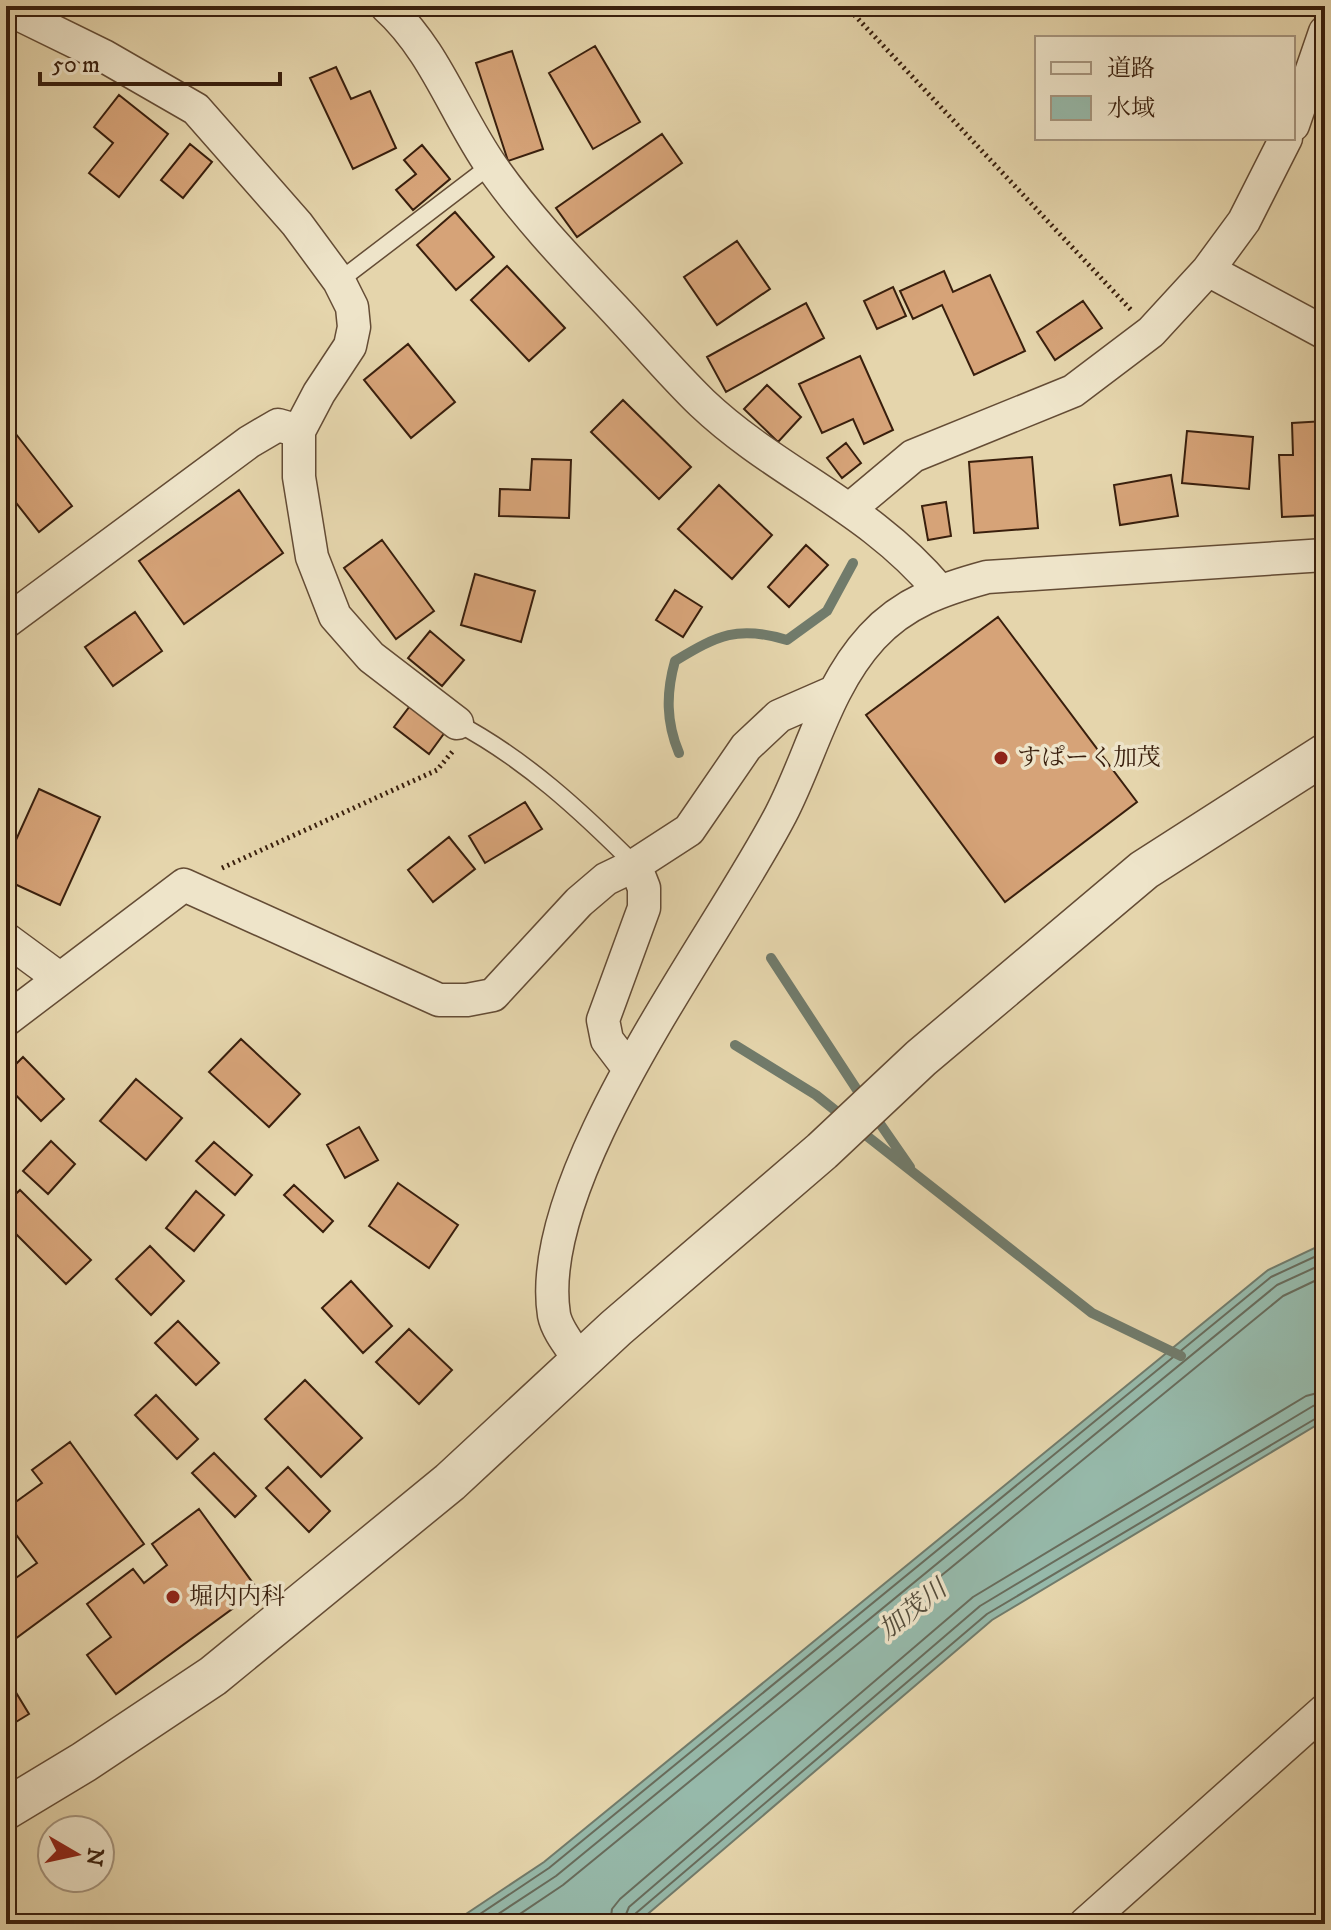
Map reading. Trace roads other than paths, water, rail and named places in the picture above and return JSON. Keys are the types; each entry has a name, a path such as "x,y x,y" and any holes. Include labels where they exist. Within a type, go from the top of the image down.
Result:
{"street":[{"path":"386,6 415,36 491,165 525,211 702,404 752,442 851,508 913,559 939,590"},
{"path":"6,8 104,56 196,109 297,224 339,281 352,307 354,327 350,346 340,366 319,393 299,431 299,477 312,557 335,616 371,657 462,726"},
{"path":"1295,119 1325,32"},
{"path":"851,508 913,456 1073,391 1151,332 1208,270 1244,221 1285,140"},
{"path":"1208,270 1325,333"},
{"path":"6,622 249,442 278,425 299,431"},
{"path":"581,1362 555,1319 555,1262 580,1174 629,1069 781,814 834,692 871,638 904,608 939,590 987,577 1325,555"},
{"path":"6,1020 184,885 439,1000 467,1000 493,995 579,902 606,879 635,865 689,830 746,747 779,716 834,692"},
{"path":"6,1809 213,1676 450,1482 581,1362 822,1151 921,1058 1144,870 1325,754"},
{"path":"629,1069 607,1040 603,1020 644,908 644,888 635,865"},
{"path":"6,939 59,978"},
{"path":"1085,1924 1325,1710"}],"lane":[{"path":"339,281 491,165"},
{"path":"462,726 486,738 547,783 635,865"}],"water":[{"name":"加茂川","path":"1325,1243 1325,1420 992,1620 636,1924 451,1924 544,1862 1268,1270"}],"waterway":[{"path":"679,753 669,707 675,661 729,635 755,633 787,640 827,611 853,563"},
{"path":"771,958 865,1102"},
{"path":"735,1045 816,1095 846,1119"},
{"path":"874,1115 910,1167"},
{"path":"858,1129 1092,1313 1181,1356"}],"place":[{"name":"すぱーく加茂","path":"1001,758"},
{"name":"堀内内科","path":"173,1597"}]}
